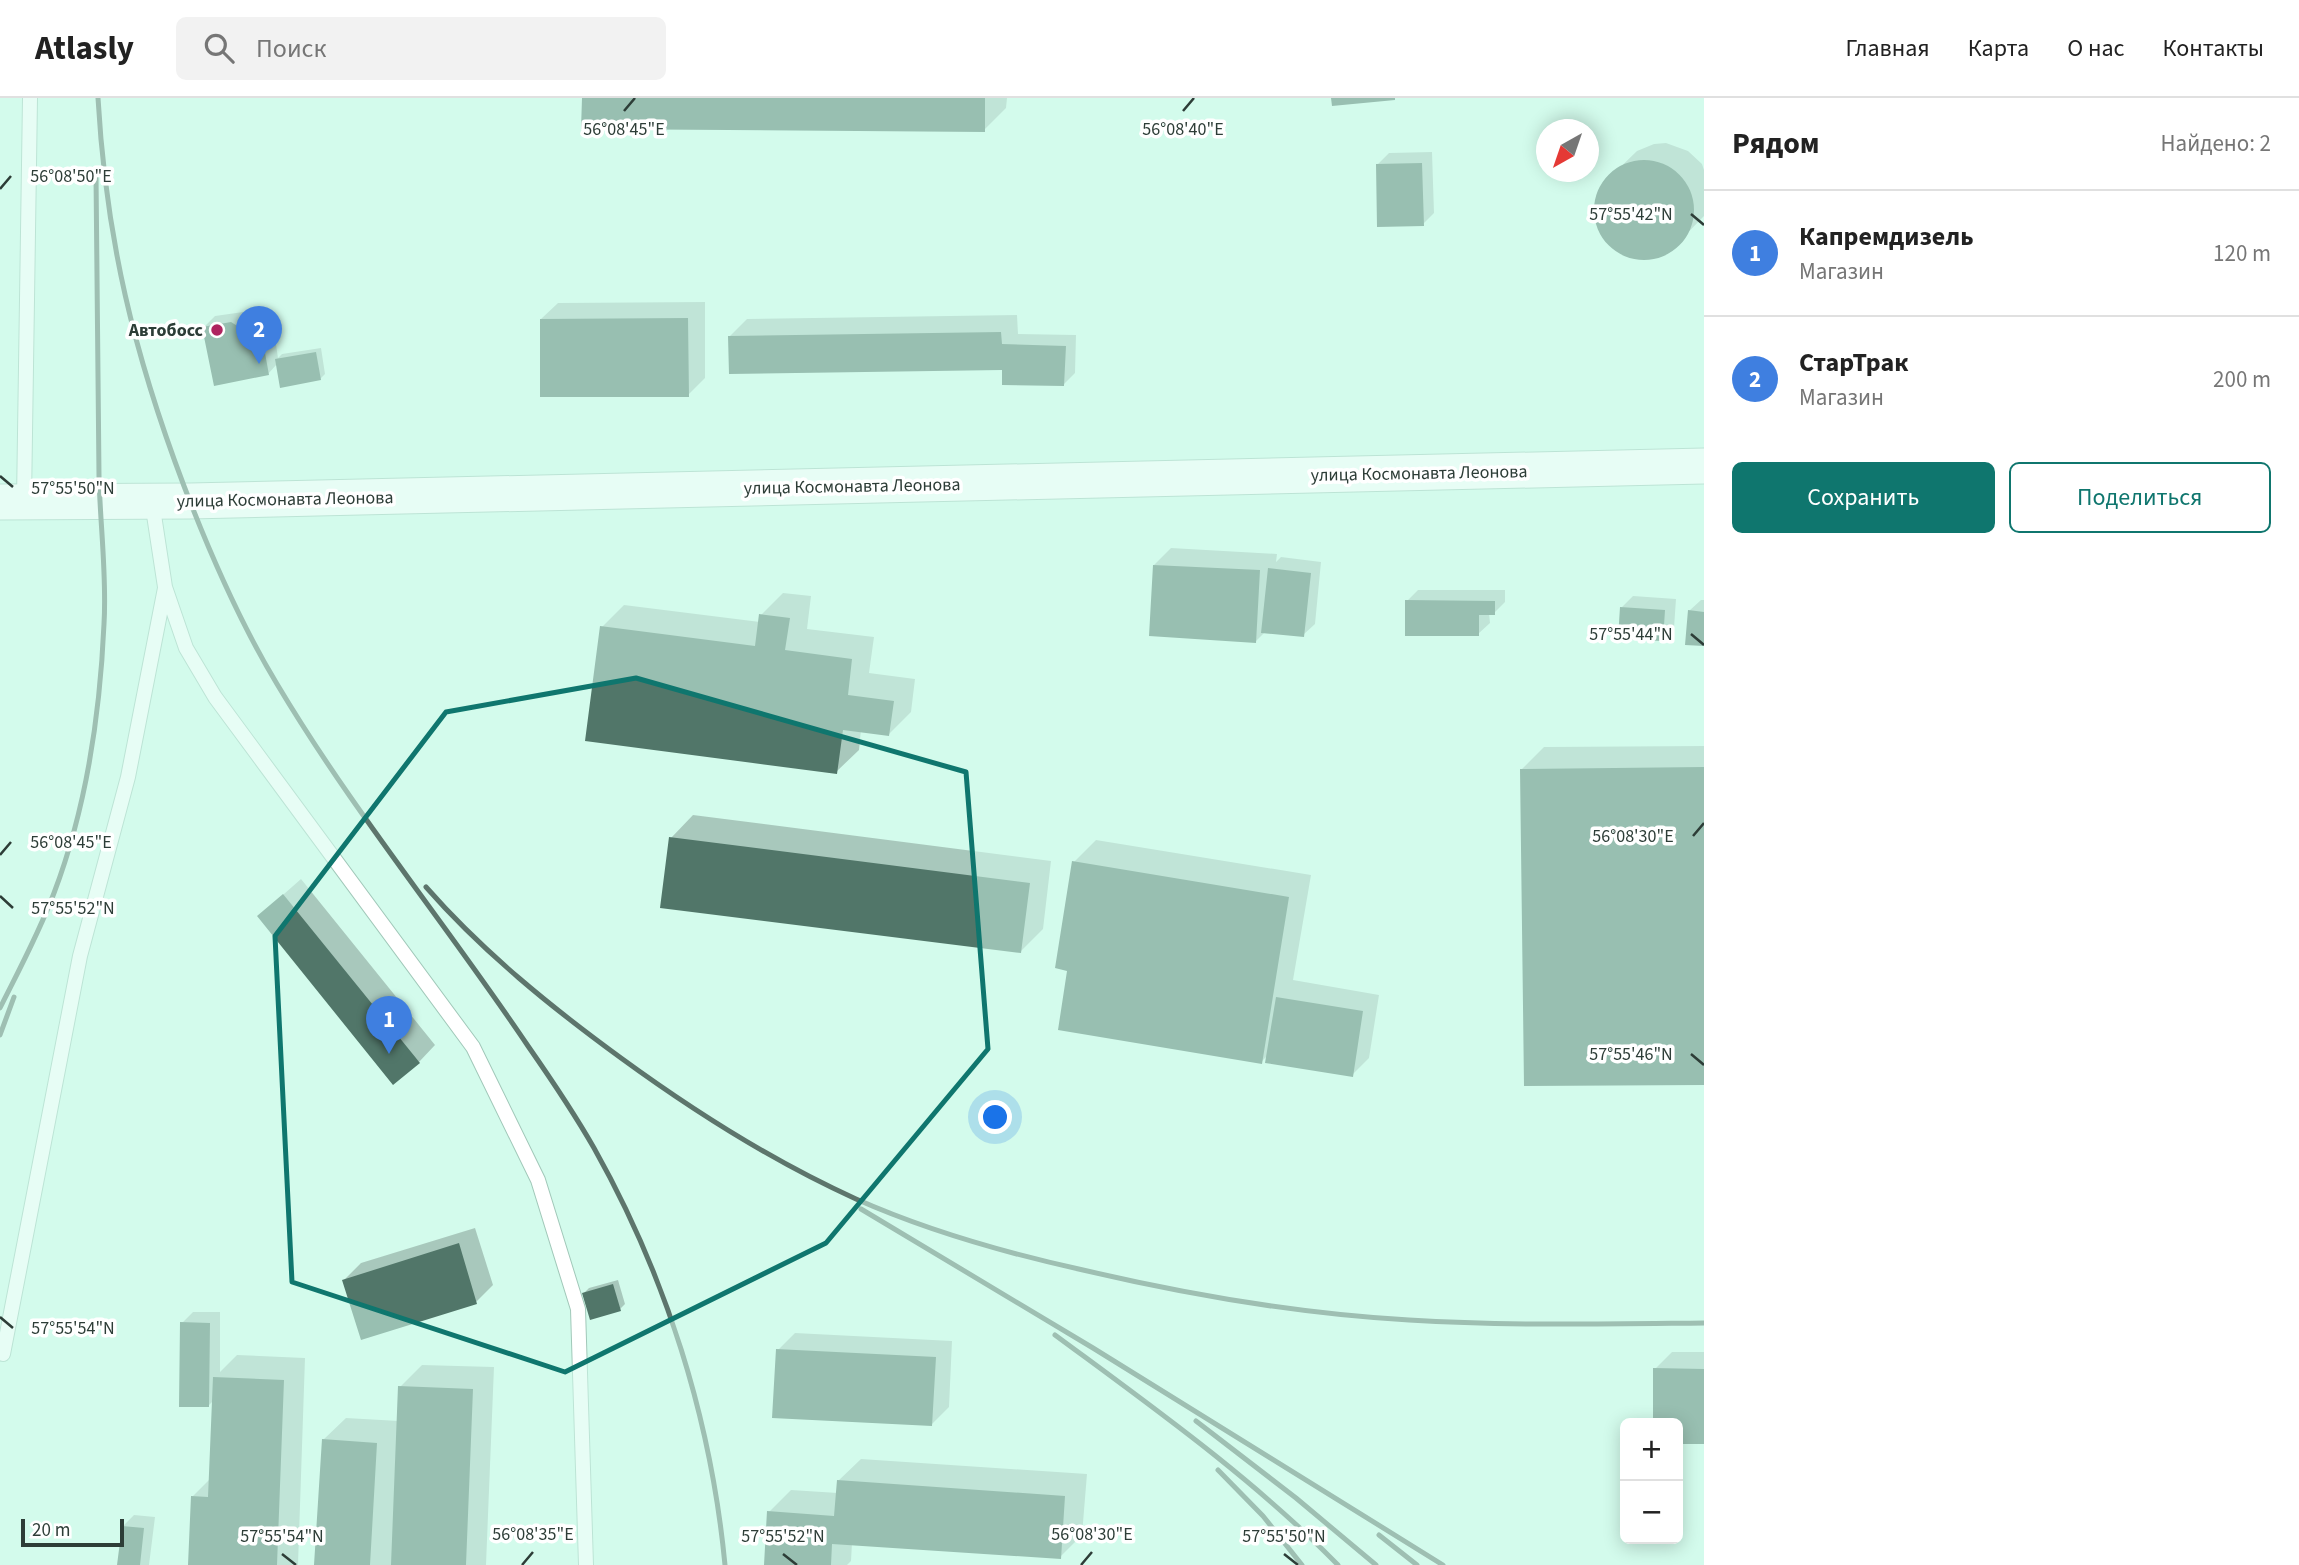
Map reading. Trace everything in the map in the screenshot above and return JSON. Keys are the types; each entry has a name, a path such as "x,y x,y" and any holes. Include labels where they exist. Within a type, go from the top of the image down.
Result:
{"street":[{"name":"улица Космонавта Леонова","path":"12,501 152,502 1704,466"}],"lane":[{"path":"12,501 30,98"},
{"path":"152,502 165,587 186,648 215,697 473,1047 538,1180 578,1309 586,1565"},
{"path":"3,1354 80,956 128,777 165,587"}],"highlighted area":[{"path":"636,678 966,772 988,1049 826,1243 565,1372 292,1282 275,936 446,712"}],"building":[{"path":"582,98 985,98 985,132 581,129"},
{"path":"1331,98 1395,98 1395,100 1332,106"},
{"path":"1644,160 1663,164 1680,174 1690,191 1694,210 1690,229 1680,246 1663,256 1644,260 1625,256 1608,246 1598,229 1594,210 1598,191 1608,174 1625,164"},
{"path":"1422,163 1424,226 1377,227 1376,164"},
{"path":"688,318 689,397 540,397 540,319"},
{"path":"231,322 263,342 269,375 214,386 202,327"},
{"path":"1001,332 1002,344 1066,346 1064,386 1002,385 1002,370 729,374 728,336"},
{"path":"316,352 321,380 280,388 275,359"},
{"path":"1153,565 1260,570 1256,643 1149,636"},
{"path":"1268,568 1311,573 1304,637 1261,633"},
{"path":"1405,600 1495,601 1495,615 1479,615 1479,636 1405,636"},
{"path":"1620,607 1665,610 1663,641 1618,639"},
{"path":"1688,610 1704,612 1704,646 1685,645"},
{"path":"759,614 790,618 785,650 852,659 848,695 894,701 889,736 843,730 837,774 585,741 600,626 755,646"},
{"path":"1704,767 1704,1085 1524,1086 1520,769"},
{"path":"669,837 1030,883 1021,953 660,908"},
{"path":"1072,861 1289,897 1262,1064 1058,1030 1067,971 1055,968"},
{"path":"283,894 420,1063 393,1085 257,916"},
{"path":"1276,997 1363,1011 1353,1077 1265,1063"},
{"path":"459,1243 477,1304 361,1340 342,1280"},
{"path":"613,1284 621,1311 590,1320 582,1293"},
{"path":"180,1322 210,1323 209,1407 179,1407"},
{"path":"776,1349 936,1357 932,1426 772,1418"},
{"path":"1653,1368 1704,1369 1704,1444 1683,1444 1683,1418 1653,1418"},
{"path":"213,1377 284,1380 277,1565 188,1565 191,1496 208,1497"},
{"path":"398,1386 473,1389 466,1565 391,1565"},
{"path":"322,1439 377,1443 370,1565 314,1565"},
{"path":"837,1480 1065,1496 1061,1559 832,1544 831,1565 764,1565 767,1511 834,1516"},
{"path":"122,1526 144,1528 140,1565 117,1565"}],"railway":[{"path":"98,98 108,200 125,295 166,437 215,562 250,636 306,731 554,1084 594,1148 620,1197 643,1247 681,1350 709,1456 725,1565"},
{"path":"0,1008 42,922 65,861 83,795 95,727 105,587 99,476 96,175"},
{"path":"426,887 471,934 544,999 677,1097 794,1169 883,1211 939,1231 1025,1256 1123,1279 1245,1302 1327,1313 1483,1323 1704,1323"},
{"path":"0,1035 14,997"},
{"path":"861,1209 1093,1348 1443,1565"},
{"path":"1055,1335 1237,1473 1306,1533 1338,1565"},
{"path":"1196,1421 1296,1498 1376,1565"},
{"path":"1218,1470 1263,1516 1302,1565"},
{"path":"1379,1535 1417,1565"}],"place":[{"name":"Автобосс","path":"217,330"},
{"name":"СтарТрак","path":"259,364"},
{"name":"Капремдизель","path":"389,1054"}]}
